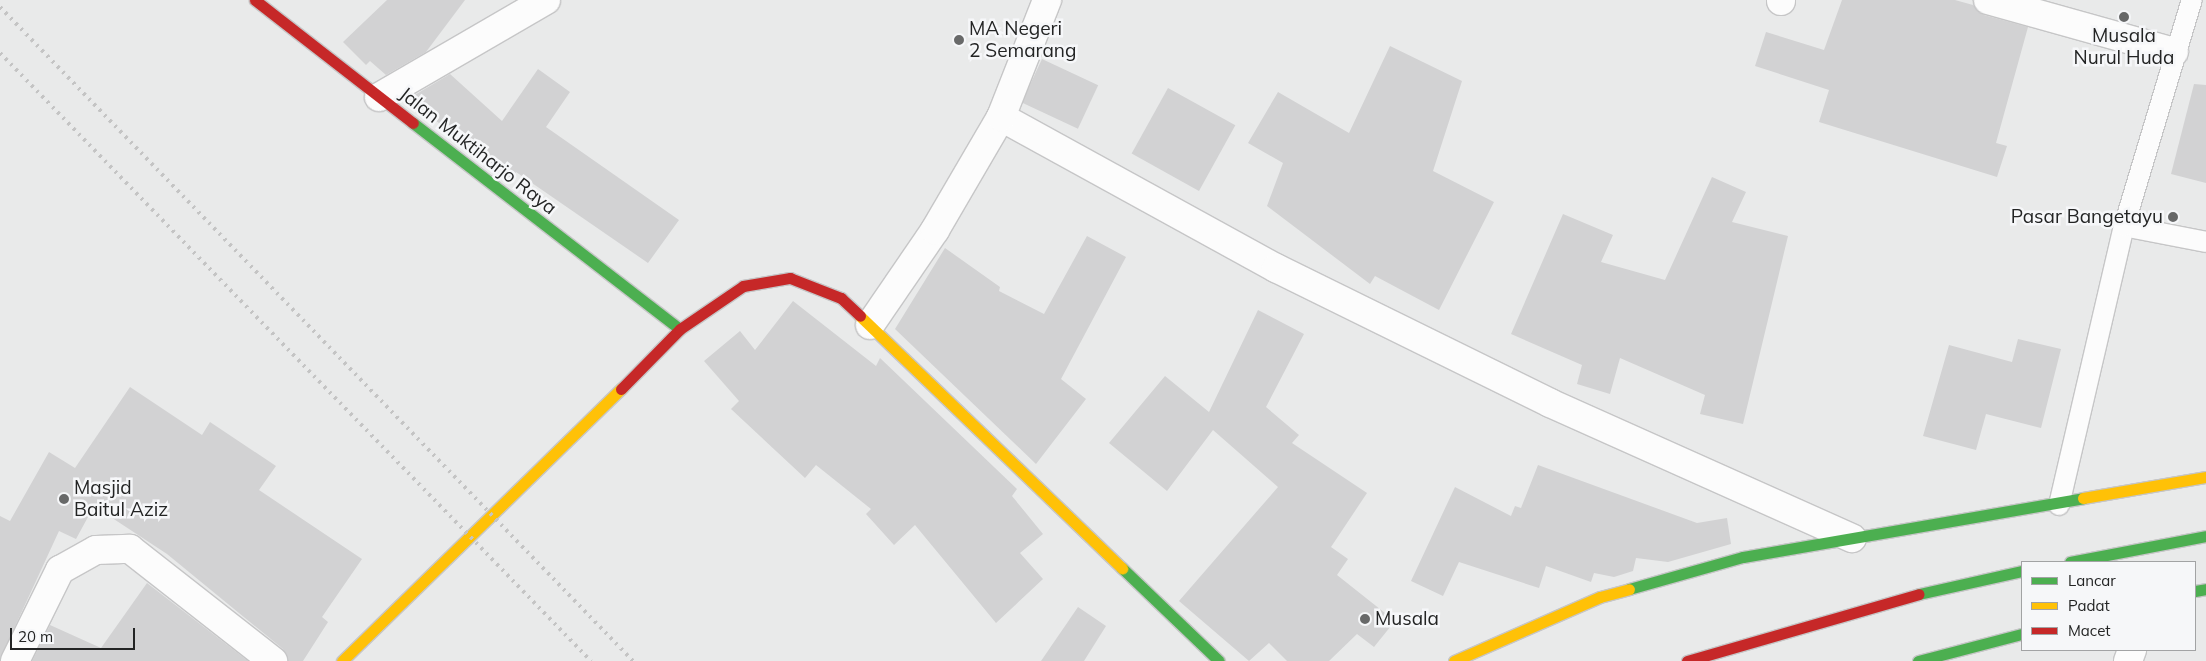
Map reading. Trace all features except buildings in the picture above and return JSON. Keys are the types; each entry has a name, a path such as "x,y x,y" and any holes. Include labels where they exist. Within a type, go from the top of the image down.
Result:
{"street":[{"name":"Jalan Muktiharjo Raya","path":"255,0 680,329"},
{"path":"379,97 546,0"},
{"path":"870,325 935,230 1001,117 1047,0"},
{"path":"1988,0 2174,52"},
{"path":"1001,117 1276,268 1514,386 1852,538"},
{"path":"342,661 474,538 680,329 743,286 790,278 840,298 1220,661"},
{"path":"1454,661 1600,597 1742,557 2059,505 2206,477"},
{"path":"2075,561 2206,536"},
{"path":"15,661 60,570 96,550 130,549 273,661"},
{"path":"1686,661 1955,584 2021,572"},
{"path":"1918,661 2021,634"}],"lane":[{"path":"2059,505 2124,226 2174,52 2192,0"},
{"path":"2124,226 2206,242"}],"railway":[{"path":"0,7 633,661"},
{"path":"0,53 591,661"}],"traffic: fast":[{"path":"413,123 680,329"},
{"path":"1629,589 1743,557 2083,498"},
{"path":"2075,561 2206,536"},
{"path":"1122,568 1219,661"},
{"path":"1919,594 2021,571"},
{"path":"2196,591 2206,589"},
{"path":"1918,661 2021,634"}],"traffic: slow":[{"path":"860,316 1122,568"},
{"path":"342,661 621,389"},
{"path":"2083,498 2206,477"},
{"path":"1454,661 1600,597 1629,589"}],"traffic: jam":[{"path":"255,0 413,123"},
{"path":"621,389 680,329 743,286 790,278 841,298 860,316"},
{"path":"1687,661 1919,594"}],"place":[{"name":"Musala Nurul Huda","path":"2124,17"},
{"name":"MA Negeri 2 Semarang","path":"959,40"},
{"name":"Pasar Bangetayu","path":"2173,217"},
{"name":"Masjid Baitul Aziz","path":"64,499"},
{"name":"Musala","path":"1365,619"}]}
